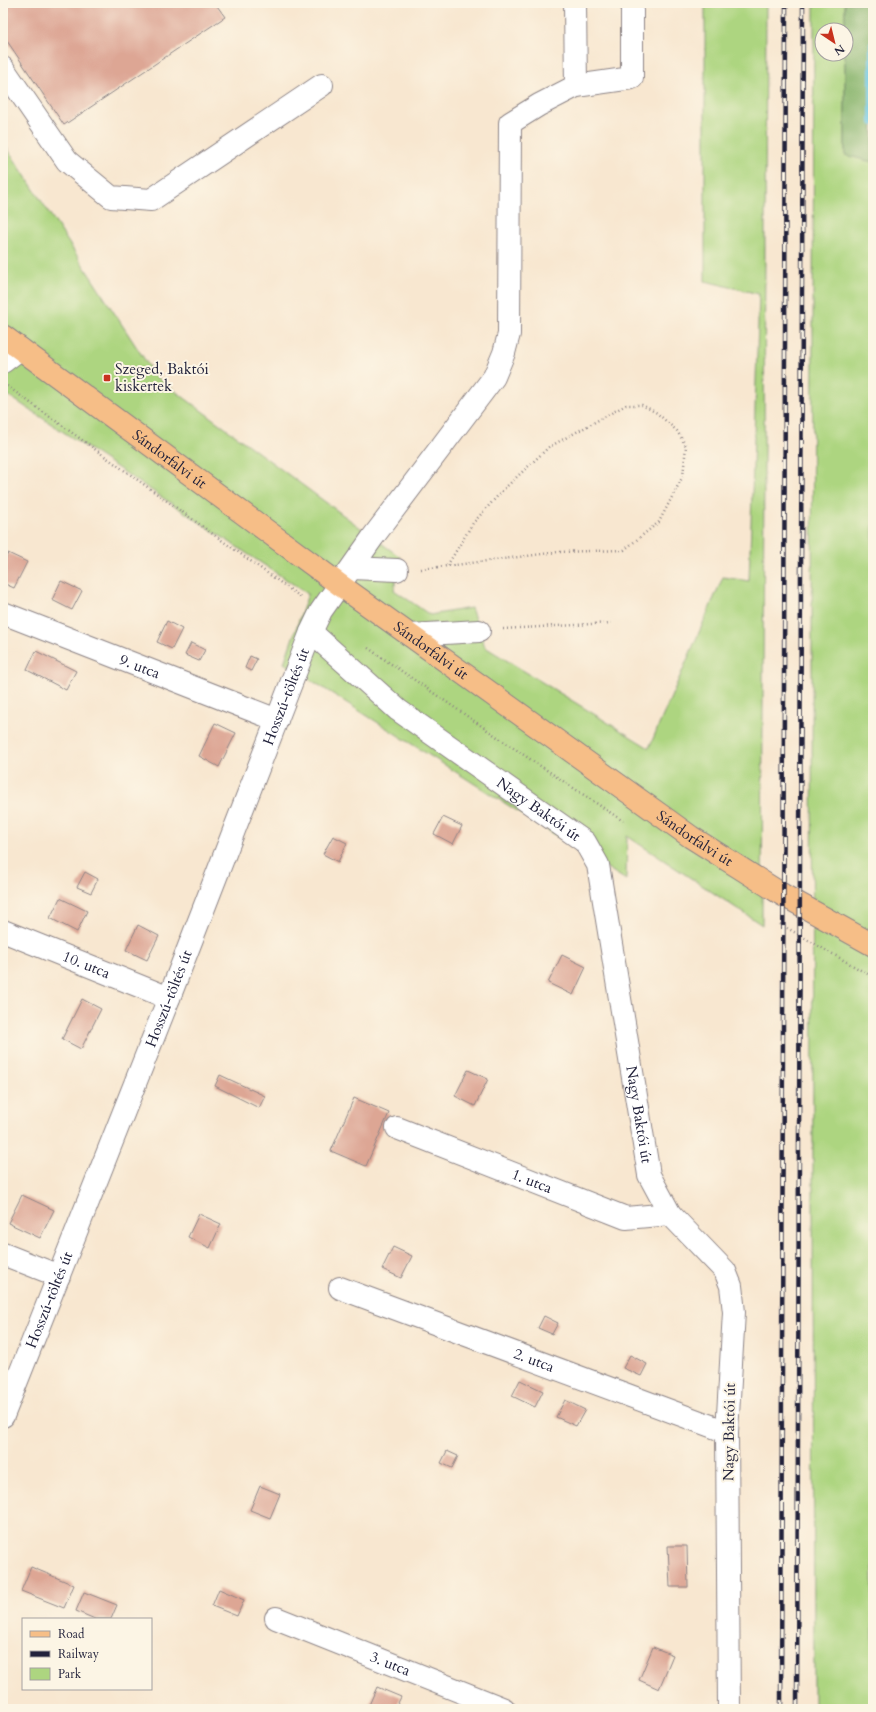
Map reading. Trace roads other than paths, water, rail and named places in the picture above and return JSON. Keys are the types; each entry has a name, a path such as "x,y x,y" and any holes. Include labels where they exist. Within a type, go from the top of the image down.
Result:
{"main road":[{"name":"Sándorfalvi út","path":"11,342 346,577 410,635 691,837 783,895 873,945"}],"street":[{"path":"575,3 576,86 632,78 632,3"},
{"path":"3,68 67,161 111,197 151,200 322,85"},
{"name":"Hosszú-töltés út","path":"3,1416 169,998 311,632 321,611 378,531 494,377 504,353 509,334 510,124 539,105 576,86"},
{"path":"3,362 11,342"},
{"path":"346,577 397,570"},
{"name":"9. utca","path":"3,613 277,720"},
{"path":"410,635 479,630"},
{"name":"Nagy Baktói út","path":"311,632 398,710 585,842 598,865 649,1175 670,1214 725,1271 731,1286 734,1312 727,1432 729,1709"},
{"name":"10. utca","path":"3,931 169,998"},
{"name":"1. utca","path":"397,1128 626,1218 670,1214"},
{"path":"3,1254 59,1276"},
{"name":"2. utca","path":"340,1288 727,1432"},
{"name":"3. utca","path":"276,1618 504,1709"}],"waterway":[{"path":"873,45 873,122"}],"railway":[{"path":"781,1709 786,3"},
{"path":"797,1709 803,3"}],"place":[{"name":"Szeged, Baktói kiskertek","path":"107,378"}]}
